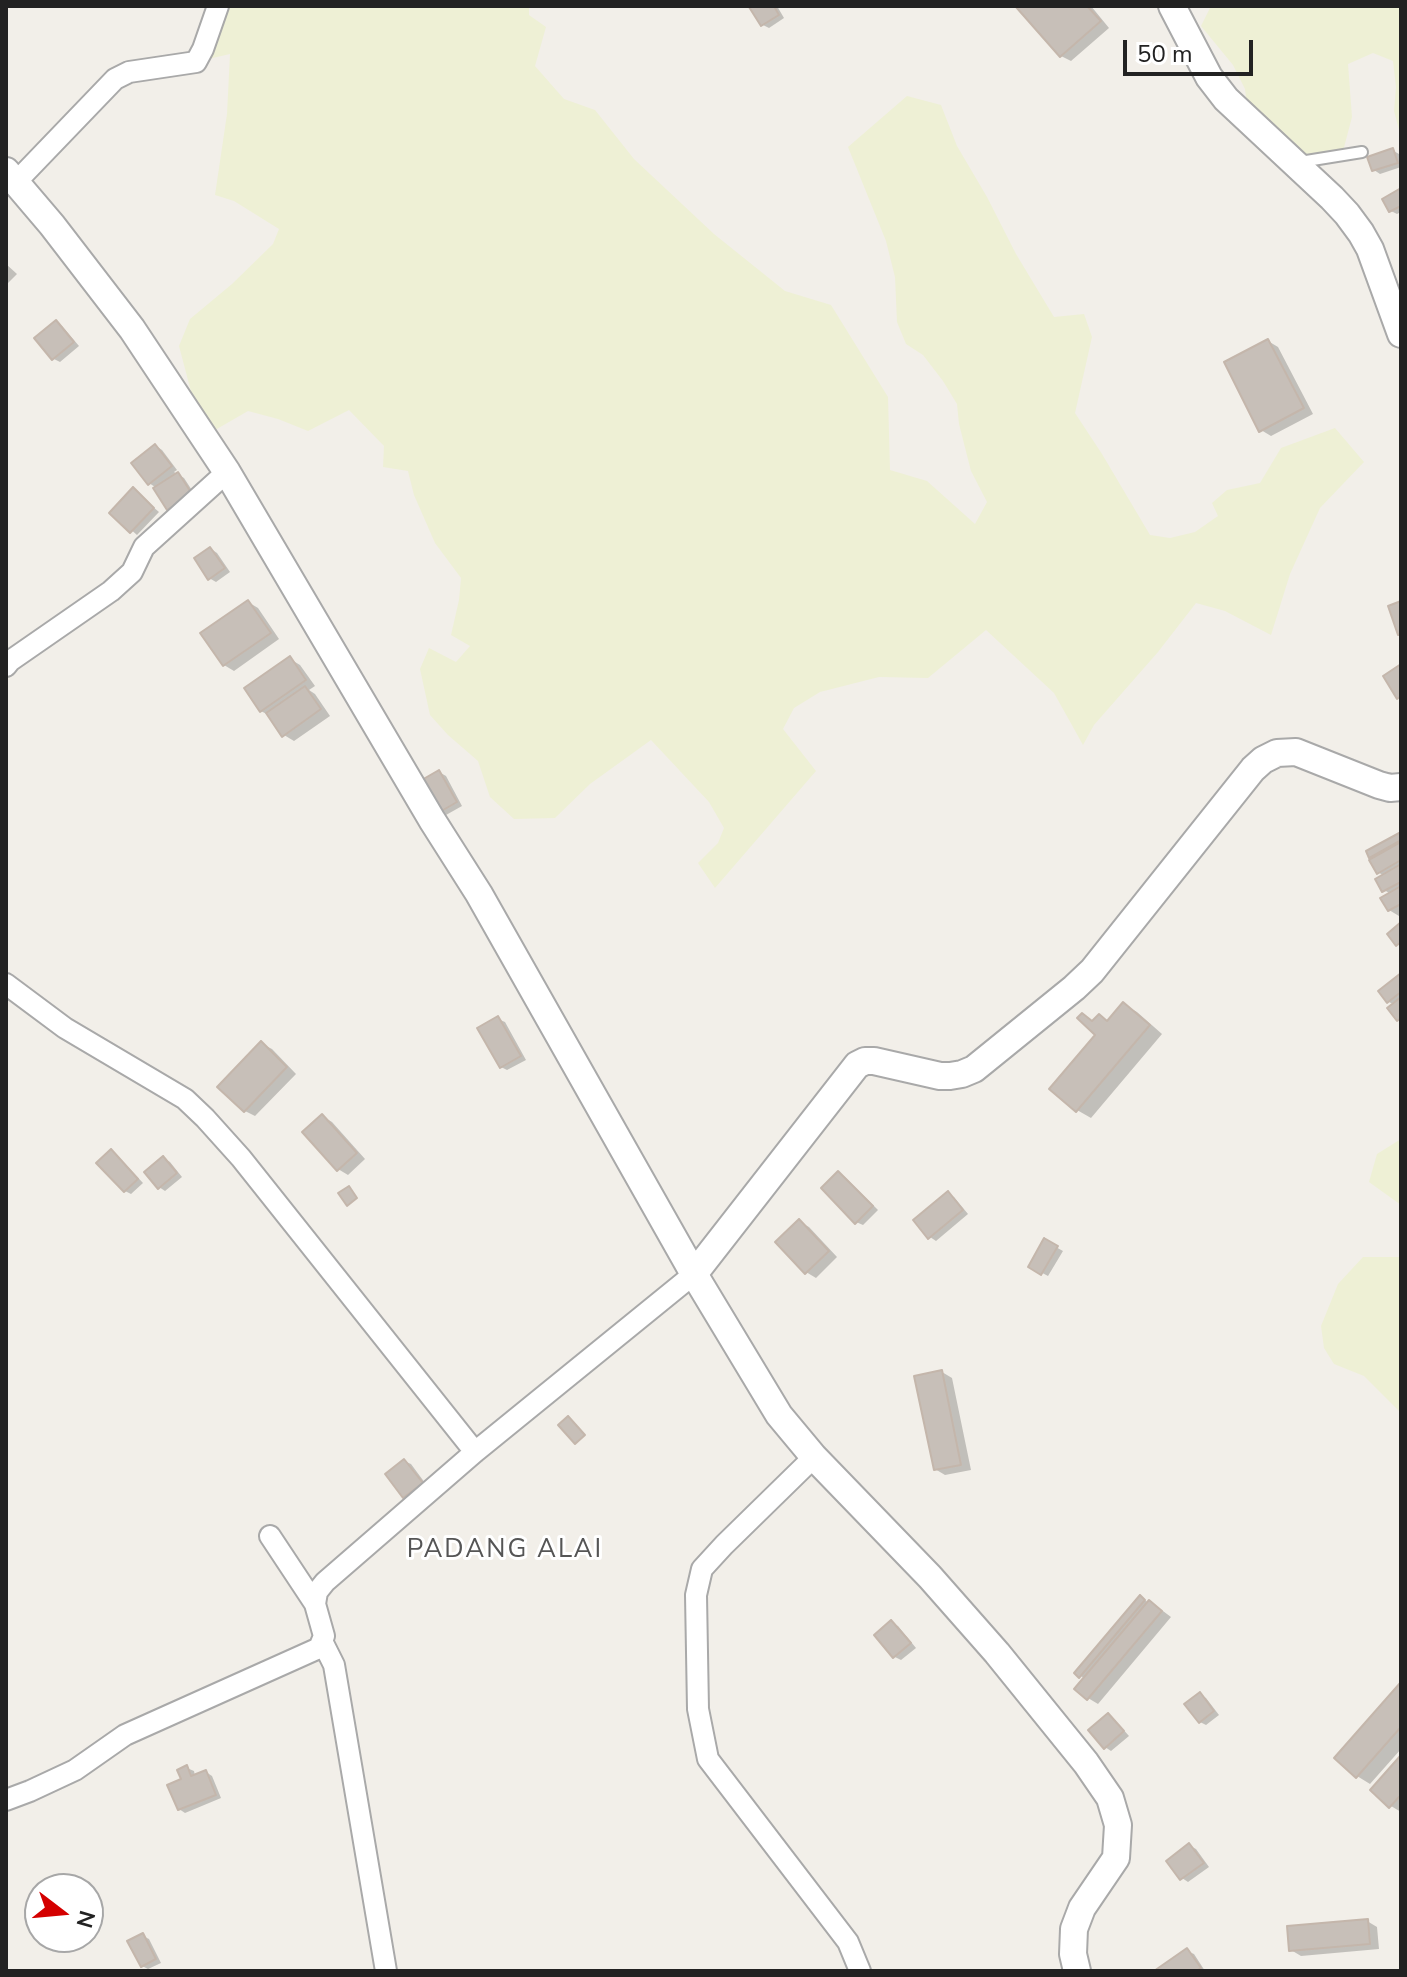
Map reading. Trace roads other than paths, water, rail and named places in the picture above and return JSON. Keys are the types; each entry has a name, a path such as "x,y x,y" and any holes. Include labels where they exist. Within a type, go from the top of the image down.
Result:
{"street":[{"path":"218,6 196,62 129,72 115,79 11,177 132,329 227,472 424,807 479,894 694,1274 779,1415 814,1457 930,1577 997,1653 1086,1763 1110,1798 1118,1825 1116,1858 1082,1908 1074,1929 1071,1967"},
{"path":"1172,6 1209,77 1226,99 1332,198 1361,233 1370,249 1401,334"},
{"path":"7,661 111,591 132,572 144,547 227,472"},
{"path":"315,1604 317,1592 325,1582 475,1452 694,1274 857,1065 874,1061 940,1076 962,1074 974,1069 1092,971 1263,760 1277,753 1296,752 1379,785 1401,787"},
{"path":"6,984 65,1028 185,1099 205,1118 241,1158 475,1452"},
{"path":"814,1457 702,1569 696,1595 698,1709 708,1759 848,1942 860,1971"},
{"path":"6,1800 75,1770 125,1735 319,1648 324,1636 315,1604 270,1536"},
{"path":"323,1643 334,1665 386,1971"}],"lane":[{"path":"1294,163 1362,152"}],"district":[{"name":"PADANG ALAI","path":"505,1551"}]}
